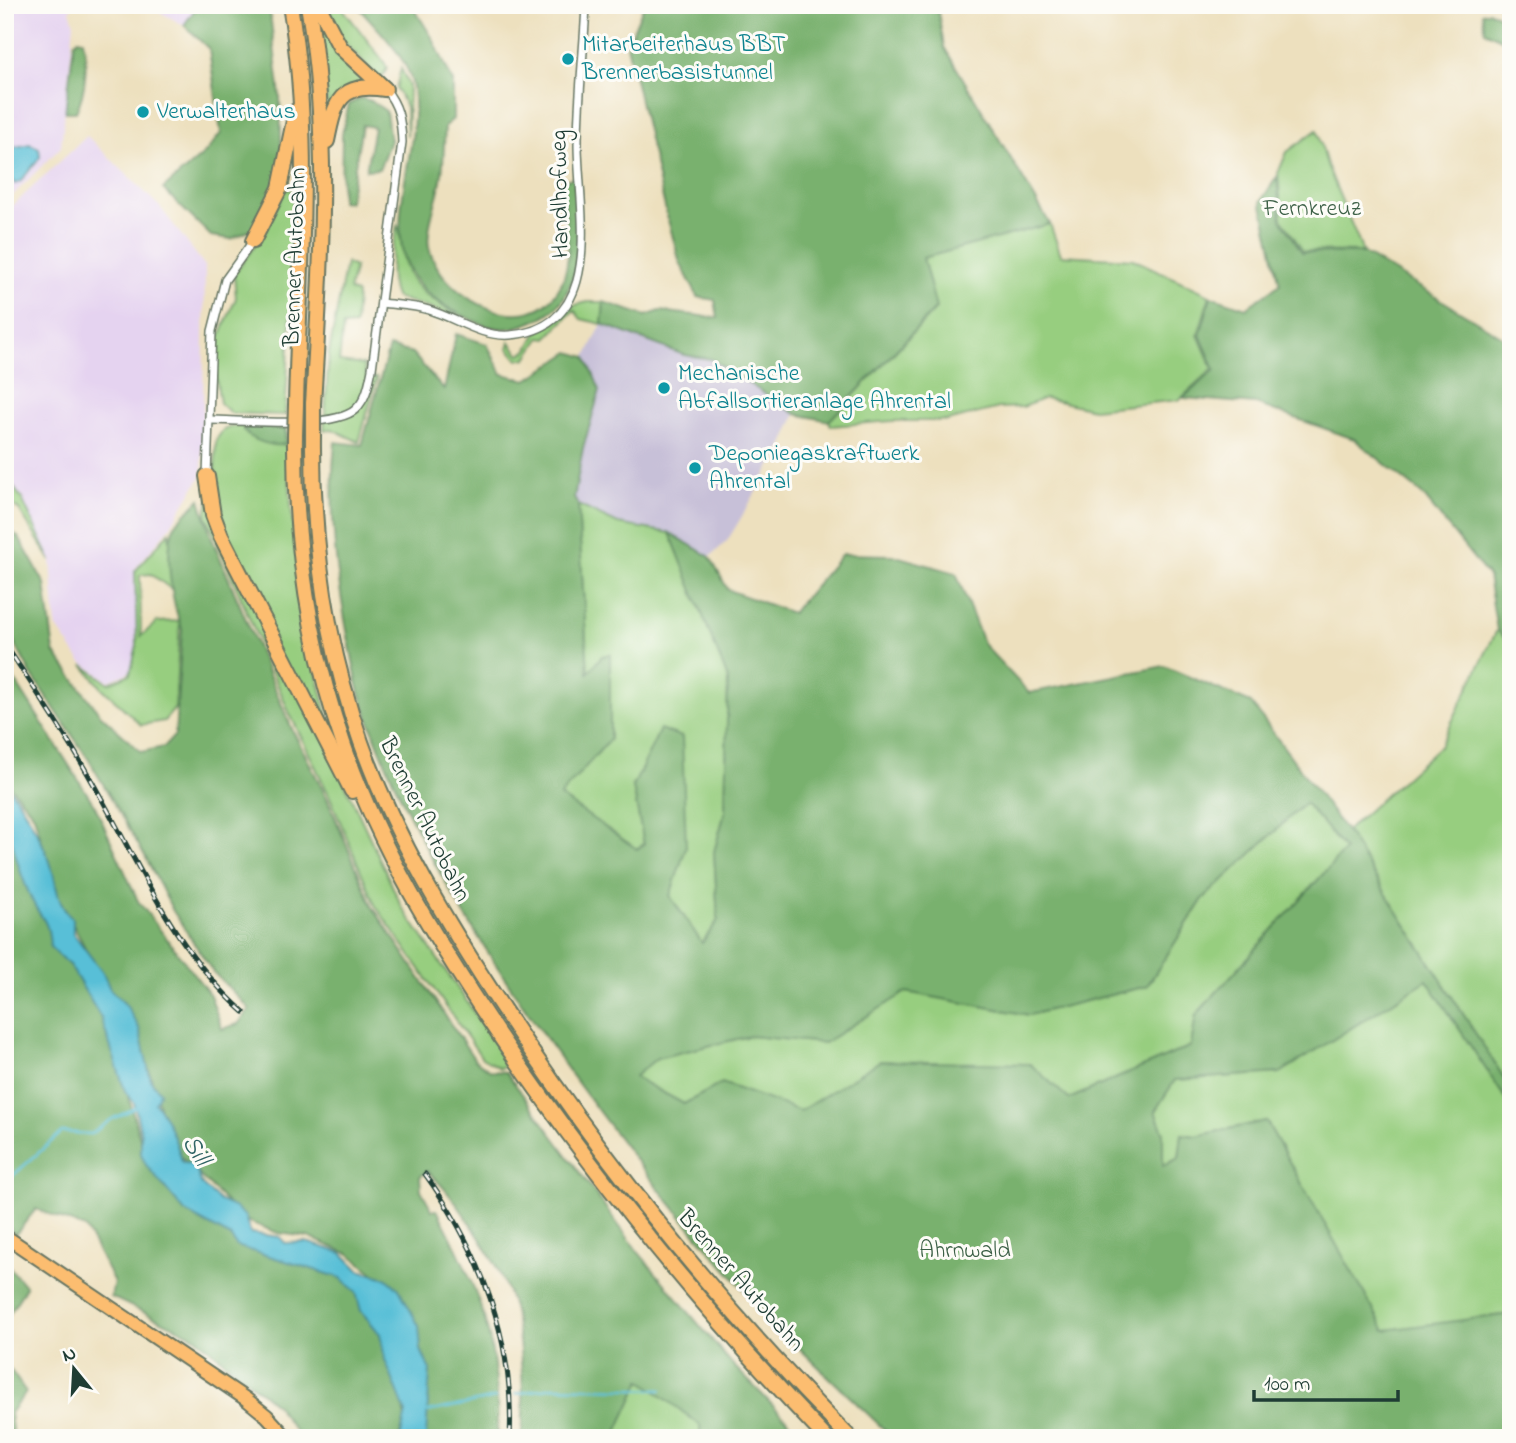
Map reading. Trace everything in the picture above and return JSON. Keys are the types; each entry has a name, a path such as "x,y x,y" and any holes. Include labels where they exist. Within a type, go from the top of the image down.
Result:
{"highway":[{"name":"Brenner Autobahn","path":"290,5 300,82 304,187 295,435 298,528 313,633 344,747 381,835 445,951 549,1108 677,1272 826,1438"},
{"name":"Brenner Autobahn","path":"308,5 318,84 322,163 313,404 319,566 336,656 368,760 417,869 527,1046 606,1154 713,1287 850,1438"},
{"path":"318,5 340,47 385,89"},
{"path":"253,241 272,207 286,169 300,82"},
{"path":"322,163 331,121 341,97 359,88 385,89"},
{"path":"207,476 213,515 221,536 353,792 381,835"}],"main road":[{"path":"8,1237 246,1399 275,1423 287,1438"}],"street":[{"name":"Handlhofweg","path":"381,303 428,309 483,332 503,335 537,328 565,307 576,287 582,261 578,134 586,5"},
{"path":"209,420 327,420 348,415 361,403 368,387 402,142 401,119 396,103 385,89"},
{"path":"207,476 210,342 225,280 253,241"}],"shaded area":[{"path":"5,5 74,5 70,10 74,24 61,147 5,203"},
{"path":"157,5 198,5 184,25 156,10"},
{"path":"87,136 160,207 205,266 202,475 170,527 134,570 137,644 130,672 109,681 81,662 56,626 51,560 23,499 5,473 5,213"},
{"path":"602,324 684,355 711,359 796,414 781,449 738,523 727,541 710,557 670,533 618,524 578,505 574,498 583,448 600,390 586,357"}],"green space":[{"path":"198,5 269,5 280,96 282,175 254,229 231,239 211,236 163,189 206,152 221,133 209,49 184,25"},
{"path":"323,5 340,5 384,62 387,68 383,76 377,76 339,37"},
{"path":"357,5 412,5 433,39 453,82 453,119 445,126 442,174 428,239 437,266 451,284 469,298 490,308 511,313 531,311 549,301 562,282 568,258 563,181 575,177 578,236 576,265 563,300 551,312 512,328 480,324 452,310 424,289 407,265 401,239 401,210 414,118 413,88 399,54"},
{"path":"644,5 937,5 944,47 1050,224 923,258 936,308 829,421 796,414 711,359 684,355 602,324 604,302 646,316 660,311 718,318 715,300 698,297 680,263 668,220 627,45"},
{"path":"1490,11 1511,22 1511,44 1485,31 1482,13"},
{"path":"316,12 373,84 328,111"},
{"path":"78,39 83,40 85,49 84,86 76,112 65,112 74,43"},
{"path":"401,68 409,86 407,136 406,107 396,88"},
{"path":"361,98 386,111 390,141 379,169 366,170 374,127 362,125 349,202 341,201 342,134 349,104"},
{"name":"Fernkreuz","path":"1317,130 1327,165 1363,252 1303,251 1282,219 1278,173 1287,152"},
{"path":"1277,177 1281,219 1302,252 1363,253 1511,342 1511,644 1497,630 1488,576 1422,494 1354,439 1256,404 1183,398 1215,370 1200,335 1211,296 1246,308 1280,284 1261,201"},
{"path":"285,189 298,191 285,415 231,413 220,403 215,372 219,338 236,298 234,275 267,228"},
{"path":"1050,224 1061,255 1133,259 1210,295 1198,335 1213,369 1179,400 1093,409 1045,398 1023,407 999,408 947,421 892,421 831,426 829,421 936,309 923,258"},
{"path":"397,225 406,268 411,278 425,294 463,319 395,297 391,270"},
{"path":"346,263 355,267 349,290 357,294 355,325 343,326 339,362 364,365 366,376 377,378 359,442 332,429 324,430 329,353"},
{"path":"604,302 602,324 581,319 574,310 547,338 541,337 527,358 518,360 508,348 510,342 519,354 527,351 537,332 551,325 571,306"},
{"name":"Ahrnwald","path":"456,334 487,344 502,374 527,380 570,352 586,357 600,390 583,448 574,498 578,505 588,673 602,656 610,654 610,739 560,796 637,849 644,844 633,787 660,729 682,737 686,847 670,896 702,943 718,920 714,852 725,812 728,679 670,533 710,557 728,590 792,613 842,554 892,555 956,573 984,645 1029,693 1164,666 1251,703 1346,831 1511,1089 1511,1107 1427,980 1280,1073 1175,1080 1155,1111 1163,1132 1163,1166 1179,1158 1182,1134 1196,1136 1266,1121 1385,1330 1511,1314 1511,1438 893,1438 800,1349 734,1279 665,1197 538,1027 444,879 405,807 373,731 357,681 337,566 332,492 335,442 362,445 389,347 412,353 444,390","holes":["1305,803 1345,850 1196,1015 1191,1046 1069,1099 1030,1064 880,1061 800,1111 722,1083 684,1104 634,1077 657,1058 750,1036 824,1043 906,992 1029,1015 1147,986 1203,899"]},
{"path":"287,424 291,510 301,593 317,674 340,757 338,769 402,907 509,1063 500,1068 482,1058 375,905 329,795 289,712 206,515 215,470 216,440 223,430 234,426"},
{"path":"256,426 285,429 285,444 262,442 250,437 243,429"},
{"path":"5,475 22,499 51,561 19,510 5,499"},
{"path":"200,499 212,539 291,727 327,798 372,906 475,1060 491,1071 506,1072 639,1253 732,1364 805,1438 701,1438 700,1425 641,1380 614,1438 521,1438 522,1367 510,1298 496,1266 475,1230 451,1196 427,1171 420,1177 421,1190 432,1210 437,1210 452,1239 485,1319 495,1375 497,1438 423,1438 379,1278 350,1254 308,1237 278,1233 244,1220 176,1152 167,1134 149,1070 57,894 34,815 5,780 5,665 95,806 138,901 210,995 222,1029 238,1024 250,1009 213,972 173,911 145,856 89,760 31,674 5,625 5,526 19,538 45,584 54,652 100,714 141,752 164,747 175,735 182,629 171,581 170,543 177,523"},
{"path":"578,505 618,524 670,533 728,679 725,812 714,852 718,920 702,943 670,896 686,847 633,787 644,844 636,849 559,796 610,739 588,674"},
{"path":"169,532 176,589 171,589 151,574 140,575 141,636 157,622 180,621 175,708 164,721 141,725 101,687 83,665 109,683 130,674 137,645 135,571"},
{"path":"1497,630 1511,644 1511,1089 1346,831 1440,746"},
{"path":"1305,802 1345,850 1196,1015 1191,1046 1069,1099 880,1061 800,1111 722,1083 684,1104 634,1077 656,1058 750,1036 824,1043 906,992 1029,1015 1147,986 1203,899"},
{"path":"5,822 18,837 110,1029 146,1161 202,1216 340,1272 366,1300 398,1364 405,1420 399,1438 300,1438 275,1404 196,1337 111,1297 114,1282 85,1228 36,1209 15,1235 5,1222"},
{"path":"1427,980 1511,1107 1511,1314 1385,1331 1266,1121 1196,1136 1182,1134 1179,1158 1163,1166 1163,1132 1155,1111 1175,1080 1280,1073"},
{"path":"5,1262 26,1287 5,1321"},
{"path":"5,1362 26,1392 10,1413 13,1438 5,1438"},
{"path":"641,1379 700,1425 701,1438 614,1438"}],"water":[{"path":"30,144 39,148 40,157 21,181 15,184 5,170 5,149"},
{"path":"5,783 40,839 52,867 63,907 73,919 73,933 103,973 110,989 126,1005 139,1028 151,1081 160,1092 155,1103 171,1131 182,1162 194,1165 202,1185 220,1201 245,1216 250,1233 280,1237 285,1243 306,1242 342,1253 359,1270 386,1278 399,1289 419,1326 421,1350 430,1370 426,1438 400,1438 406,1413 385,1360 380,1334 361,1311 356,1292 341,1278 236,1246 231,1237 185,1212 146,1165 141,1154 141,1134 134,1103 125,1091 101,1018 70,966 50,947 46,924 25,885 9,826"}],"waterway":[{"path":"5,1197 9,1179 62,1132 91,1134 112,1119 137,1107"},
{"path":"516,1394 553,1387 662,1390"},
{"path":"427,1412 496,1398"}],"railway":[{"path":"5,644 77,756 162,910 199,964 244,1012"},
{"path":"425,1174 463,1234 490,1299 507,1367 510,1438"}],"place":[{"name":"Mitarbeiterhaus BBT Brennerbasistunnel","path":"568,59"},
{"name":"Verwalterhaus","path":"143,112"},
{"name":"Mechanische Abfallsortieranlage Ahrental","path":"664,388"},
{"name":"Deponiegaskraftwerk Ahrental","path":"695,468"}],"water label":[{"name":"Sill","path":"195,1151"}]}
